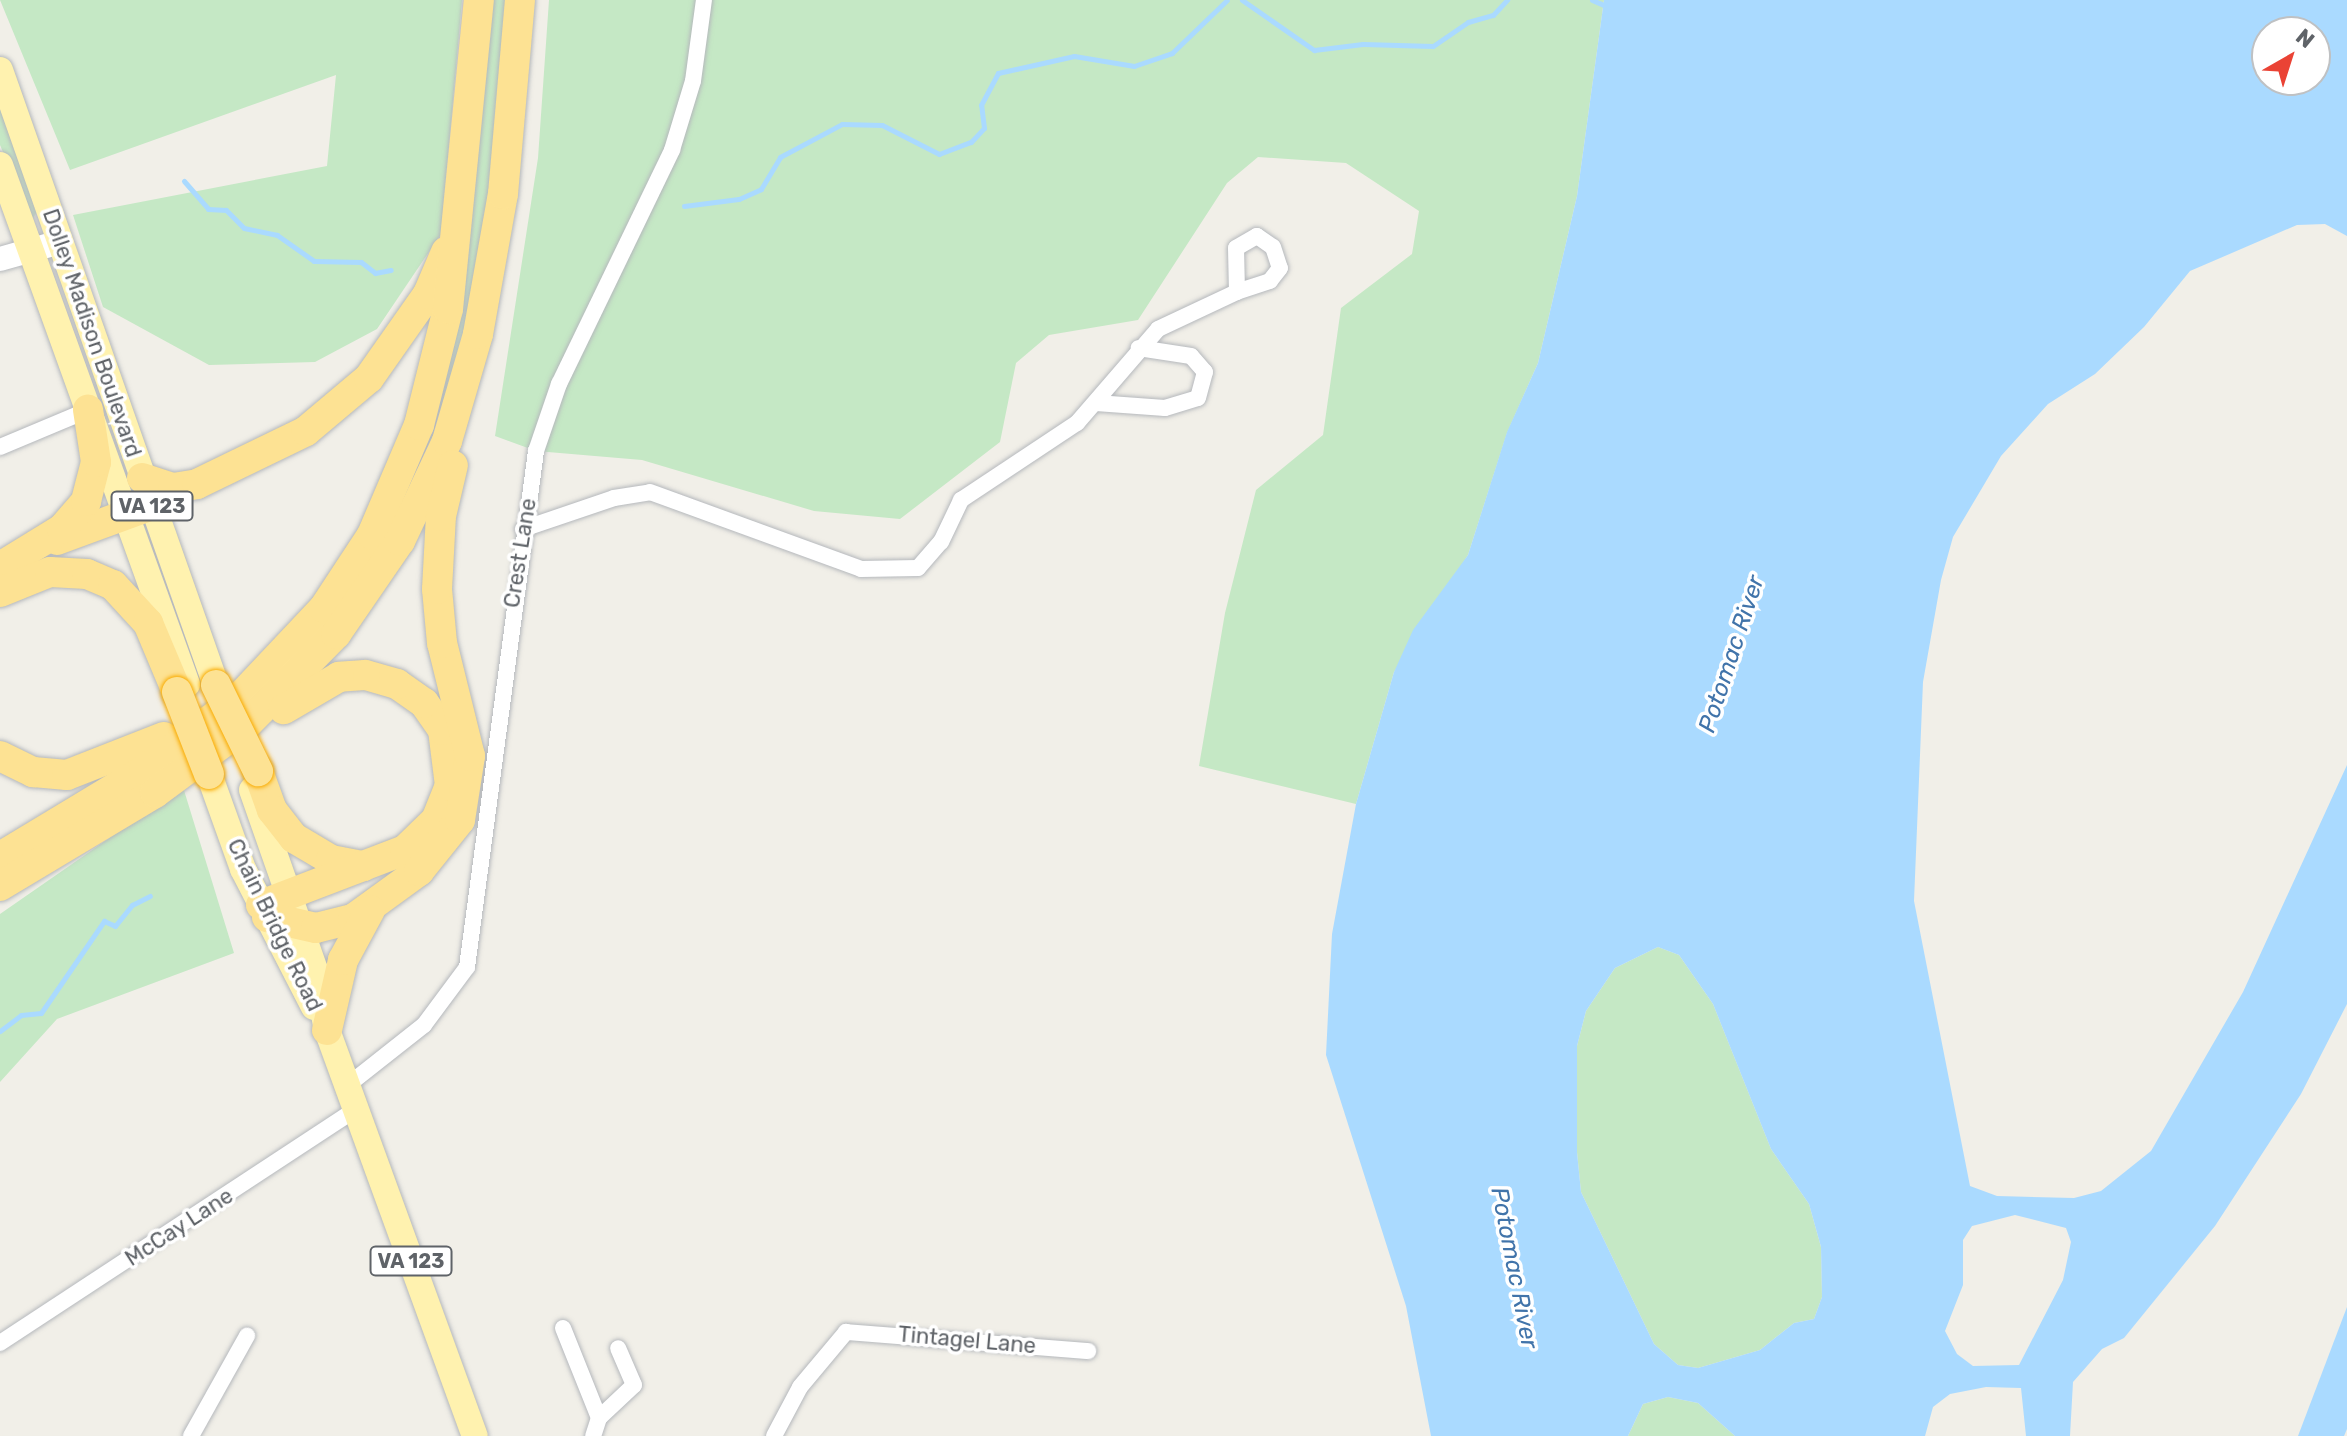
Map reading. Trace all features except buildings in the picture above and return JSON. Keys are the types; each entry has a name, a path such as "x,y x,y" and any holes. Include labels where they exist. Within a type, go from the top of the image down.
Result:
{"highway":[{"path":"0,756 42,774 82,773 337,590 394,492 439,353 465,176 479,0"},
{"path":"0,886 155,793 325,682 356,675 390,681 418,697 439,723 451,757 450,786 441,813 419,840 272,905 299,926 331,927 370,910 443,847 469,792 469,743 442,643 436,571 503,194 520,0"},
{"path":"29,550 141,499 197,484 271,452 353,394 428,294 442,266 465,176"},
{"path":"155,793 259,713 353,612 425,490 471,361"},
{"path":"0,567 62,529 86,501 96,462 102,404"},
{"path":"0,592 50,572 87,574 113,585 206,685 272,810 294,838 331,860 365,866"},
{"path":"206,685 213,788"},
{"path":"0,857 144,770 206,685"},
{"path":"327,1030 343,960 370,910"}],"main road":[{"name":"Dolley Madison Boulevard","path":"0,70 60,242 102,404 141,499"},
{"name":"Dolley Madison Boulevard","path":"0,165 30,250 102,404 141,499 206,685"},
{"path":"0,259 60,242"},
{"name":"Chain Bridge Road","path":"253,775 272,905"},
{"name":"Chain Bridge Road","path":"213,788 272,905 327,1030 475,1436"},
{"name":"Chain Bridge Road","path":"299,926 327,1030"}],"street":[{"name":"Crest Lane","path":"352,1097 424,1025 467,967 490,823 523,529 548,411 672,150 693,81 704,0"},
{"path":"523,529 614,498 650,492 846,565 905,572 928,560 961,500 1046,449 1096,403 1139,348 1174,318 1237,292"},
{"path":"1096,403 1165,408 1198,398 1205,372 1191,356 1139,348"},
{"path":"0,447 102,404"},
{"name":"McCay Lane","path":"0,1343 352,1097"},
{"path":"563,1328 599,1418"},
{"name":"Tintagel Lane","path":"774,1436 800,1387 846,1332 1088,1351"},
{"path":"191,1436 247,1336"},
{"path":"593,1436 599,1418 634,1385 618,1348"}],"green space":[{"path":"0,0 462,0 441,234 377,329 315,362 209,365 103,307 73,215 327,166 336,75 70,170"},
{"path":"486,0 512,0 492,208 466,347 428,469 398,502 427,422"},
{"path":"549,0 1604,0 1577,196 1538,363 1507,433 1468,555 1394,672 1356,804 1199,766 1225,613 1256,490 1323,435 1341,308 1412,254 1419,211 1346,163 1258,157 1227,183 1138,320 1049,335 1016,363 1000,442 900,519 814,511 642,460 536,451 495,436 538,158"},
{"path":"0,100 38,210 32,220 0,145"},
{"path":"183,787 234,953 57,1019 0,1082 0,914"},
{"path":"1658,947 1679,955 1713,1004 1771,1149 1809,1204 1821,1247 1822,1297 1814,1319 1794,1323 1760,1350 1698,1368 1678,1365 1654,1344 1581,1192 1577,1152 1577,1046 1586,1011 1615,968"},
{"path":"1668,1397 1698,1403 1735,1436 1628,1436 1643,1404"}],"water":[{"name":"Potomac River","path":"1604,0 2347,0 2347,236 2325,224 2297,225 2190,271 2144,327 2095,374 2048,404 2001,456 1953,537 1941,580 1923,682 1914,901 1970,1186 1997,1196 2074,1198 2101,1191 2151,1151 2243,992 2347,765 2347,1004 2301,1094 2215,1226 2124,1338 2102,1349 2073,1382 2070,1436 2026,1436 2021,1388 1986,1387 1950,1394 1933,1407 1925,1436 1735,1436 1698,1403 1668,1397 1643,1404 1628,1436 1431,1436 1406,1306 1326,1055 1332,934 1356,804 1394,672 1413,630 1468,555 1507,432 1538,363 1577,196","holes":["1658,947 1679,955 1713,1004 1771,1149 1809,1204 1821,1247 1822,1297 1814,1319 1794,1323 1760,1350 1698,1368 1678,1365 1654,1344 1581,1192 1577,1152 1577,1046 1586,1011 1615,968","2015,1215 2066,1228 2071,1242 2063,1280 2019,1365 1973,1366 1957,1354 1945,1331 1963,1285 1963,1240 1972,1226"]},
{"path":"2347,1307 2347,1429 2344,1436 2298,1436"}],"waterway":[{"path":"684,206 739,199 761,189 780,157 842,124 882,125 939,154 971,142 984,128 981,105 998,73 1074,56 1134,66 1172,53 1227,0"},
{"path":"1242,0 1314,50 1363,44 1433,46 1468,22 1493,15 1507,0"},
{"path":"1592,0 1604,5"},
{"path":"184,181 208,209 226,210 244,228 277,235 314,261 361,262 375,273 391,270"},
{"path":"0,1031 21,1015 41,1013 104,921 115,926 132,905 150,896"}]}
